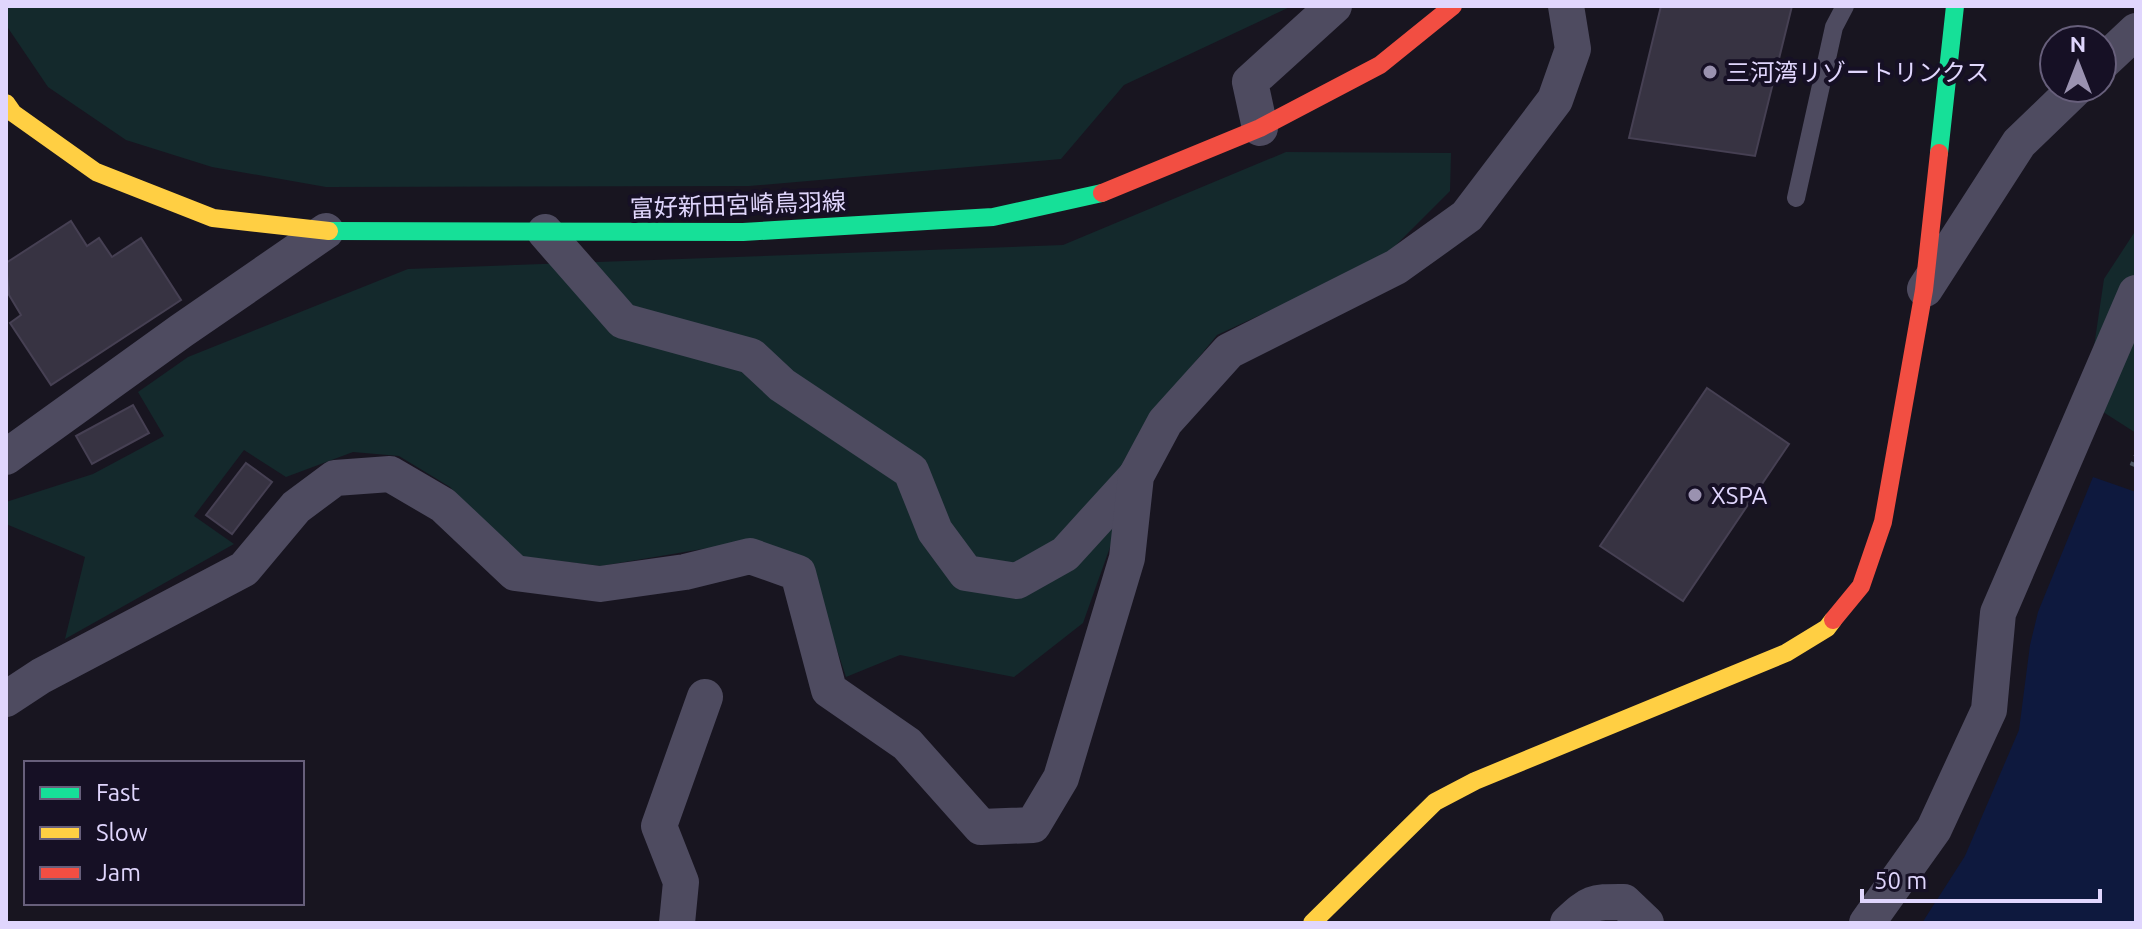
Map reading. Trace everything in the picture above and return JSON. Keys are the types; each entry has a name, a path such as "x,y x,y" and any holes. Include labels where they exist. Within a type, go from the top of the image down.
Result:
{"main road":[{"name":"富好新田宮崎鳥羽線","path":"6,103 13,113 96,172 213,218 326,231 743,232 993,217 1113,190 1260,128 1380,65 1453,6"},
{"path":"1312,923 1435,802 1475,781 1786,653 1827,628 1861,586 1883,522 1924,290 1955,6"}],"street":[{"path":"1260,128 1250,82 1334,6"},
{"path":"545,232 623,321 751,356 782,385 911,471 935,531 966,573 1017,581 1065,554 1136,476 1165,422 1229,351 1396,267 1467,216 1555,100 1573,49 1566,6"},
{"path":"2118,48 2136,31"},
{"path":"1924,290 2019,143 2059,104"},
{"path":"6,457 326,231"},
{"path":"1867,923 1934,829 1989,710 1998,613 2136,293"},
{"path":"6,699 41,676 244,569 296,507 335,478 390,474 443,505 515,573 600,584 685,572 750,556 798,573 829,690 907,744 981,827 1033,825 1061,778 1127,558 1136,476"},
{"path":"677,923 681,882 659,826 705,697"},
{"path":"1568,923 1588,904 1624,902 1646,923"}],"lane":[{"path":"1796,198 1834,27 1845,6"}],"path":[{"path":"2132,466 2136,456"}],"green space":[{"path":"6,6 1292,6 1124,85 1061,159 749,186 326,187 212,167 126,140 48,87 6,25"},
{"path":"1286,152 1451,153 1450,191 1383,258 1217,335 1153,414 1124,460 1119,522 1083,623 1014,677 900,655 846,677 808,562 744,542 601,566 517,556 450,487 399,456 353,452 286,477 244,450 194,516 234,544 65,639 85,557 6,524 6,502 93,474 164,436 138,392 188,357 408,269 1063,245"},
{"path":"2136,230 2136,433 2086,401 2104,279"}],"water":[{"path":"2093,477 2136,492 2136,923 1922,923 1965,856 2019,730 2030,645 2038,612"}],"building":[{"name":"三河湾リゾートリンクス","path":"1661,6 1792,6 1755,156 1629,138"},
{"path":"71,221 87,246 99,238 112,257 141,238 181,300 51,385 10,323 21,315 9,295 6,263"},
{"name":"XSPA","path":"1707,388 1789,444 1683,601 1600,546"},
{"path":"133,405 149,433 92,464 76,436"},
{"path":"246,463 272,482 232,534 206,515"}],"traffic: fast":[{"path":"1939,153 1955,6"},
{"path":"329,231 743,232 993,217 1102,193"}],"traffic: slow":[{"path":"6,103 13,113 96,172 213,218 329,231"},
{"path":"1312,923 1435,802 1475,781 1786,653 1827,628 1833,620"}],"traffic: jam":[{"path":"1102,193 1260,128 1380,65 1453,6"},
{"path":"1833,620 1861,586 1883,522 1924,290 1939,153"}],"place":[{"name":"三河湾リゾートリンクス","path":"1710,72"},
{"name":"XSPA","path":"1695,495"}]}
